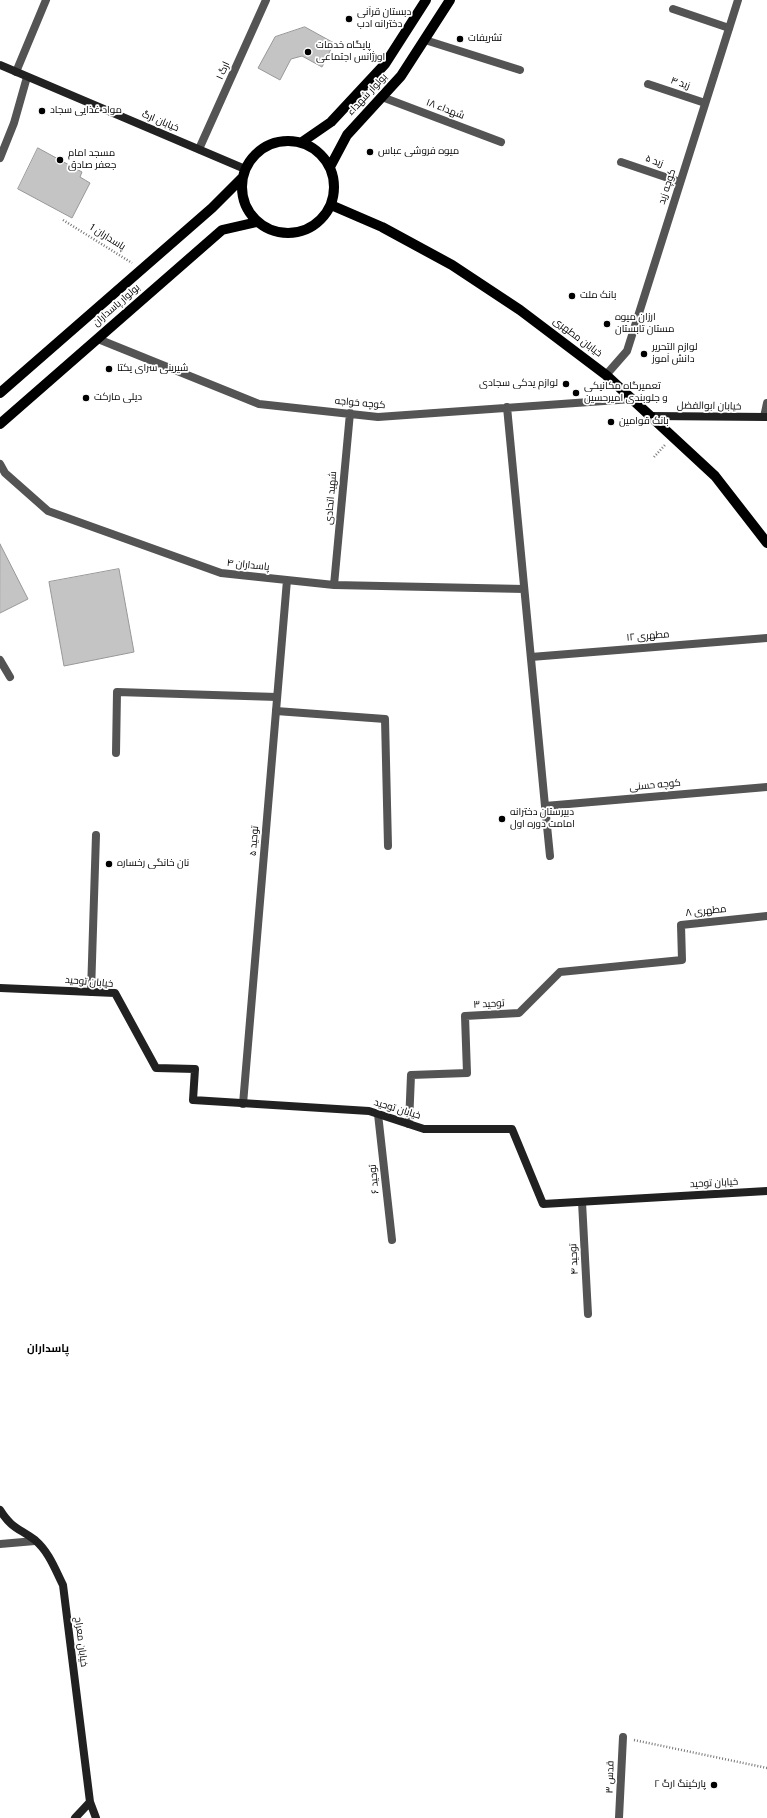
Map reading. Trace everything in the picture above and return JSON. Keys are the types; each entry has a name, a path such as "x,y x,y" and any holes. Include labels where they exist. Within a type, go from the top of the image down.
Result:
{"main road":[{"name":"بولوار شهداء","path":"302,142 331,122 385,64 426,0"},
{"name":"بولوار شهداء","path":"330,167 347,135 402,76 450,0"},
{"path":"292,140 302,142 318,152 330,167 334,186 331,205 326,214 312,227 294,233 274,232 257,222 251,215 244,202 242,188 244,174 256,153 273,143 292,140"},
{"name":"بولوار پاسداران","path":"0,394 212,208 244,174"},
{"name":"خیابان مطهری","path":"331,205 382,227 452,265 520,310 606,375 715,476 767,543"},
{"name":"بولوار پاسداران","path":"0,424 222,230 257,222"}],"street":[{"path":"16,72 46,0"},
{"name":"ارگ ۱","path":"199,149 266,0"},
{"name":"کوچه زید","path":"606,375 627,351 738,0"},
{"path":"673,9 729,28"},
{"path":"425,40 520,70"},
{"name":"خیابان ارگ","path":"0,65 199,149 244,174"},
{"path":"0,158 14,123 27,77"},
{"name":"زید ۴","path":"648,84 705,103"},
{"name":"شهداء ۱۸","path":"382,97 501,142"},
{"name":"زید ۵","path":"621,162 680,182"},
{"name":"کوچه خواجه","path":"98,339 259,404 378,417 632,399"},
{"path":"766,418 767,403"},
{"path":"507,408 550,856"},
{"name":"شهید اتحادی","path":"334,585 350,413"},
{"name":"خیابان ابوالفضل","path":"651,416 766,418"},
{"name":"پاسداران ۴","path":"0,464 5,473 48,511 221,573 334,585 524,589"},
{"name":"توحید ۵","path":"243,1104 287,580"},
{"name":"مطهری ۱۲","path":"531,657 767,638"},
{"path":"0,660 10,677"},
{"path":"116,753 117,692 277,697"},
{"path":"276,711 385,719 388,846"},
{"name":"کوچه حسنی","path":"545,806 767,787"},
{"path":"91,992 96,835"},
{"name":"مطهری ۸","path":"682,960 682,925 767,916"},
{"name":"توحید ۳","path":"409,1124 411,1075 467,1073 465,1016 518,1013 560,972 682,960"},
{"name":"خیابان توحید","path":"0,988 115,994 156,1068 195,1069 193,1100 369,1111 424,1129 512,1129 543,1204 767,1191"},
{"name":"توحید ۶","path":"378,1114 392,1240"},
{"name":"توحید ۴","path":"582,1202 588,1314"},
{"name":"خیابان معراج","path":"0,1510 8,1523 35,1541 50,1557 63,1585 90,1802 96,1818"},
{"path":"0,1544 35,1541"},
{"name":"قدس ۳","path":"620,1818 623,1737"},
{"path":"75,1818 90,1802"}],"path":[{"name":"پاسداران 1","path":"63,220 142,269"},
{"path":"623,1737 767,1768"}],"building":[{"path":"305,27 334,43 322,67 302,56 291,59 280,80 258,68 275,37"},
{"path":"38,148 82,172 80,177 90,183 72,218 18,189"},
{"path":"0,544 28,599 0,613"},
{"path":"119,569 134,652 64,666 49,582"}],"place":[{"name":"دبستان قرآنی دخترانه ادب","path":"349,19"},
{"name":"تشریفات","path":"460,39"},
{"name":"پایگاه خدمات اورژانس اجتماعی","path":"308,52"},
{"name":"مواد غذایی سجاد","path":"42,111"},
{"name":"میوه فروشی عباس","path":"370,152"},
{"name":"مسجد امام جعفر صادق","path":"60,160"},
{"name":"بانک ملت","path":"572,296"},
{"name":"ارزان میوه مستان تابستان","path":"607,324"},
{"name":"لوازم التحریر دانش آموز","path":"644,354"},
{"name":"شیرینی سرای یکتا","path":"109,369"},
{"name":"لوازم یدکی سجادی","path":"566,384"},
{"name":"تعمیرگاه مکانیکی و جلوبندی امیرحسین","path":"576,393"},
{"name":"دیلی مارکت","path":"86,398"},
{"name":"بانک قوامین","path":"611,422"},
{"name":"دبیرستان دخترانه امامت دوره اول","path":"502,819"},
{"name":"نان خانگی رخساره","path":"109,864"},
{"name":"پارکینگ ارگ ۲","path":"714,1785"}],"district":[{"name":"پاسداران","path":"48,1350"}]}
